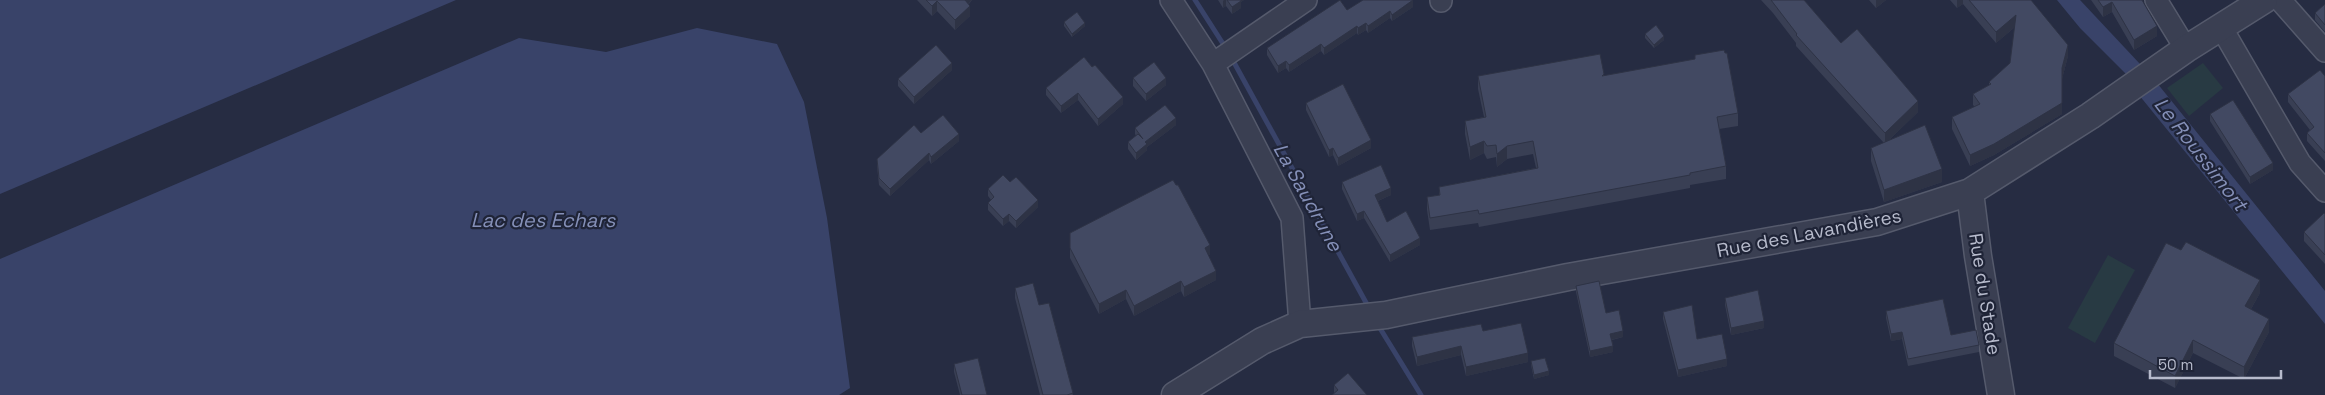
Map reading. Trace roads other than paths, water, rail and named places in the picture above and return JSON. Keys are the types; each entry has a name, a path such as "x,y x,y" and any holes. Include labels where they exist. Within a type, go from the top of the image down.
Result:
{"street":[{"path":"1171,0 1213,64 1292,218 1300,324"},
{"path":"2156,0 2186,49"},
{"name":"Rue des Lavandières","path":"1175,395 1262,340 1300,324 1393,313 1568,277 1878,222 1970,192 2090,116 2186,49 2264,0"},
{"path":"2280,0 2325,51"},
{"path":"1213,64 1249,40 1298,2"},
{"path":"2221,28 2300,164 2325,191"},
{"name":"Rue du Stade","path":"1970,192 1978,256 2002,395"}],"water":[{"path":"0,0 456,0 0,194"},
{"path":"2057,0 2080,0 2140,64 2126,74 2080,28"},
{"name":"Lac des Echars","path":"697,28 777,44 804,102 827,218 850,388 839,395 0,395 0,259 519,38 606,52"},
{"name":"Le Roussimort","path":"2157,83 2325,291 2325,324 2139,95"}],"waterway":[{"name":"La Saudrune","path":"1195,0 1227,50"},
{"name":"La Saudrune","path":"1231,57 1369,308"},
{"name":"La Saudrune","path":"1378,325 1421,395"}]}
